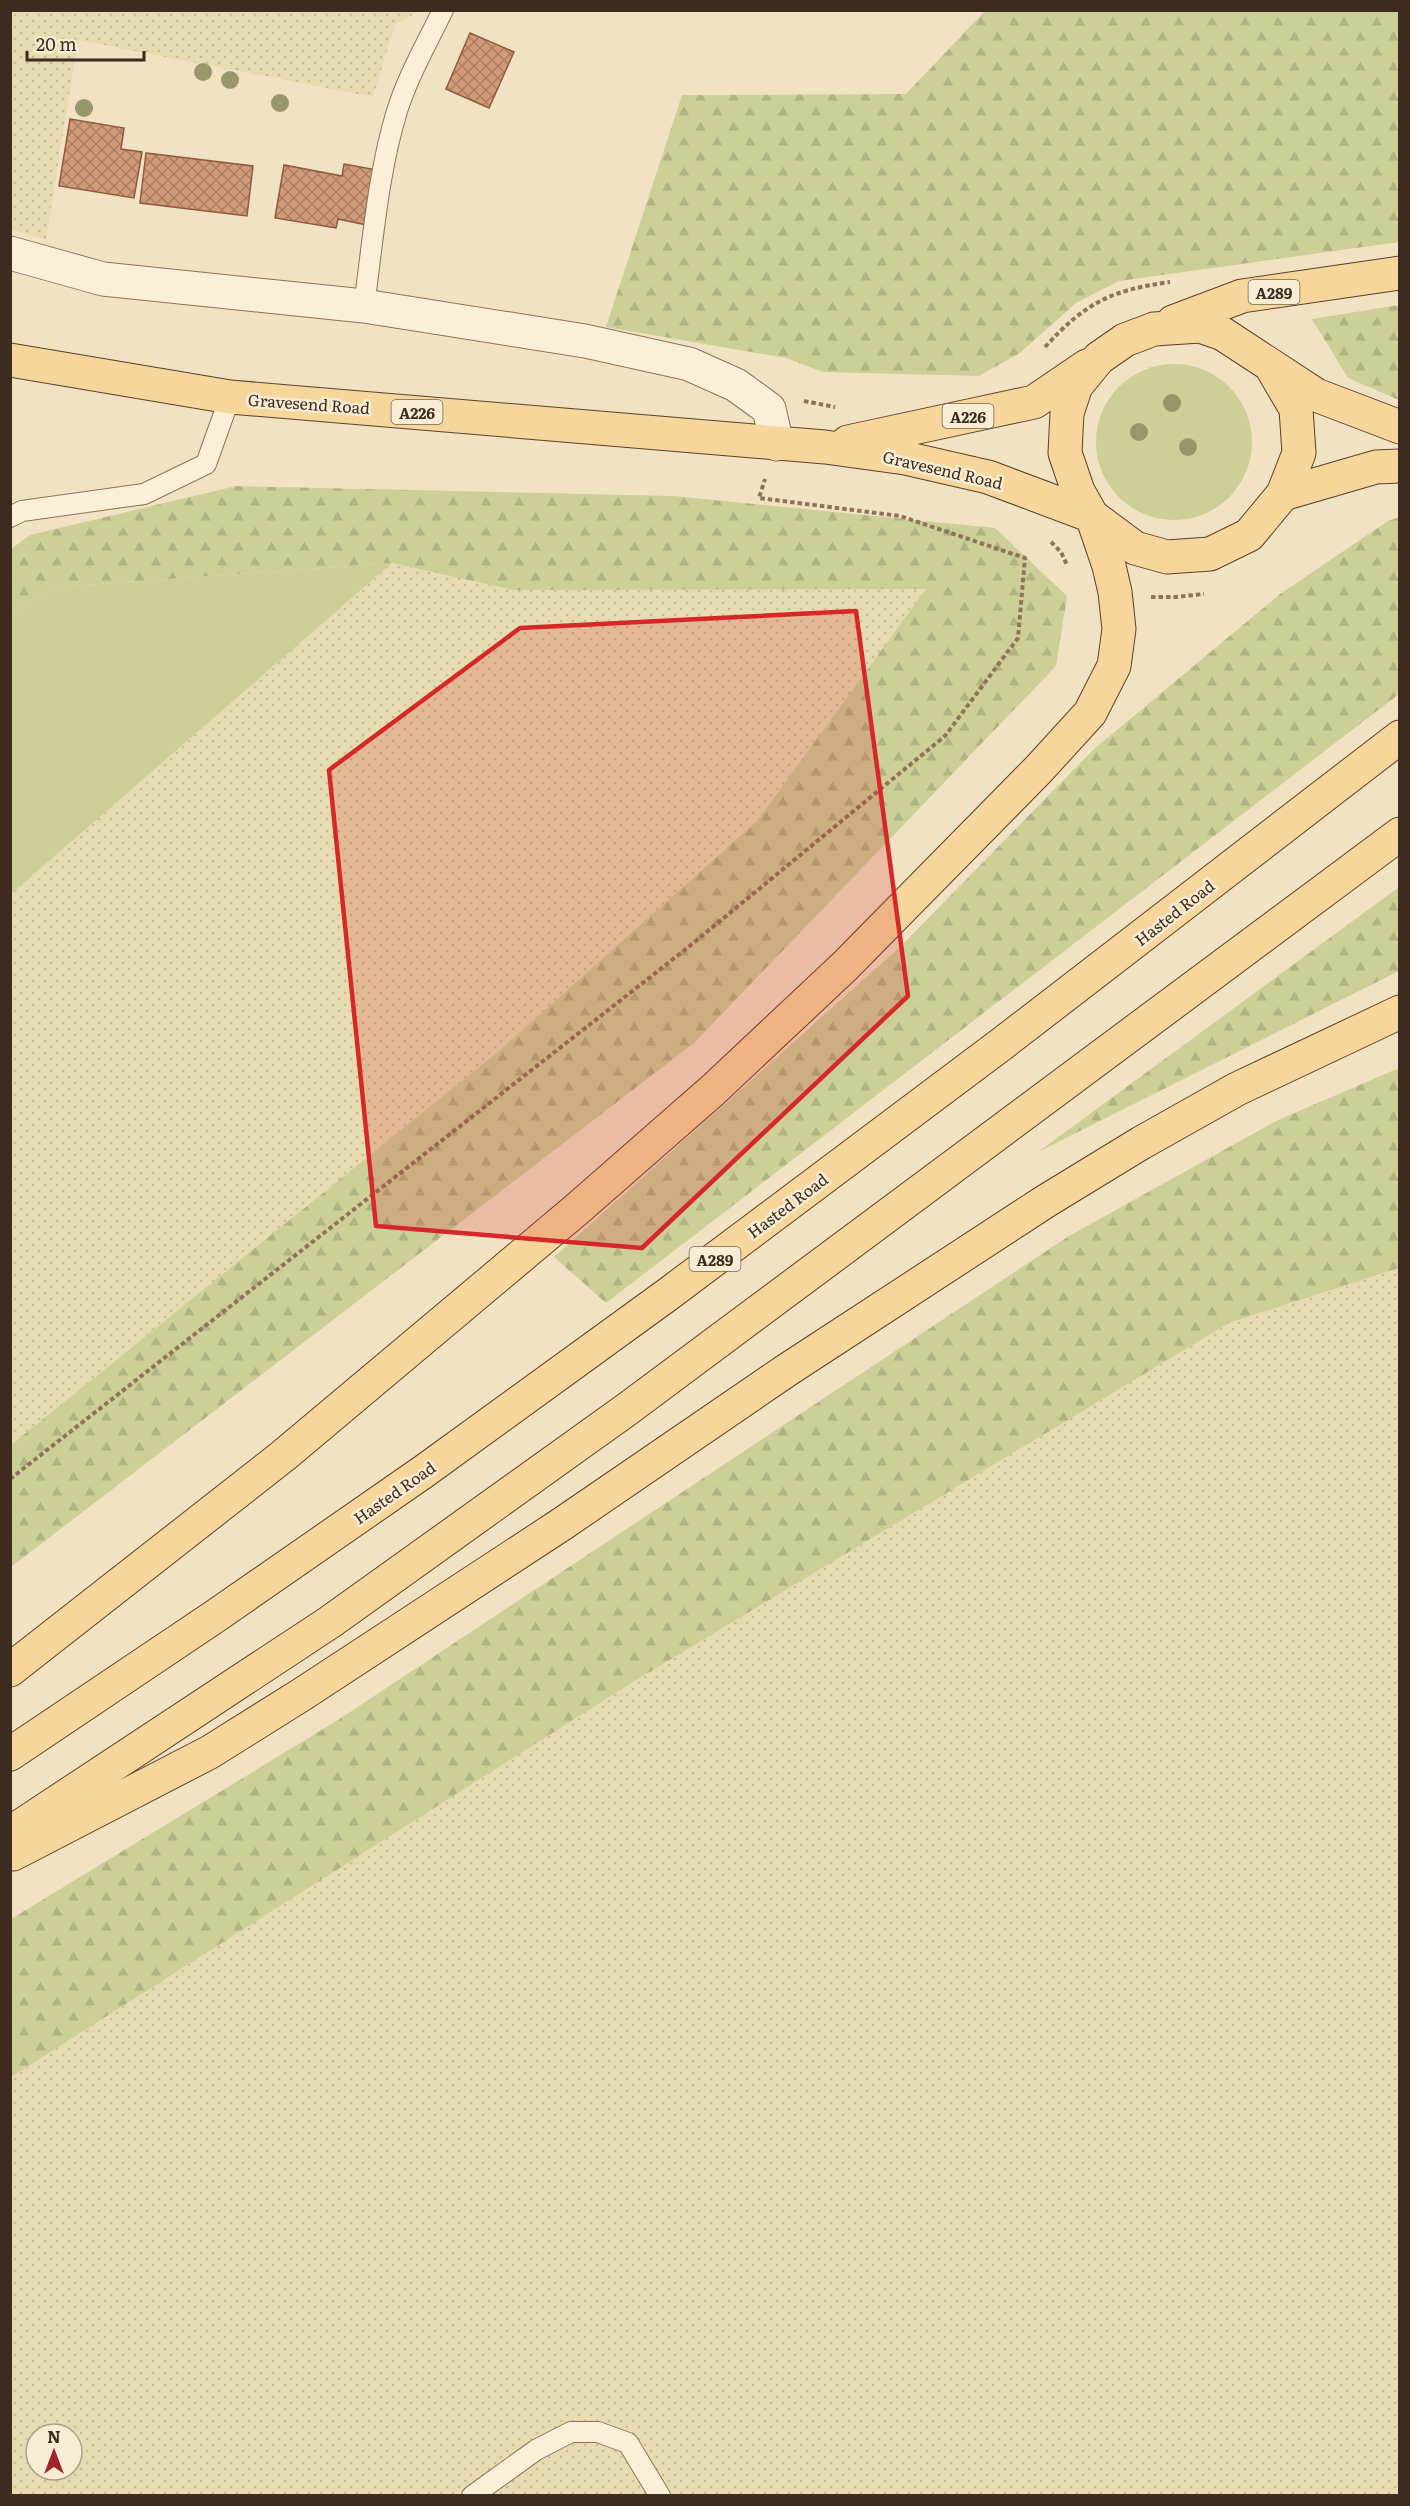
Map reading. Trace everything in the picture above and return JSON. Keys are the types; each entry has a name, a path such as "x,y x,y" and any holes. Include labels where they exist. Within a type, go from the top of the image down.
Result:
{"main road":[{"name":"A289","path":"1154,329 1242,296 1400,273"},
{"path":"1154,329 1200,326 1223,334 1316,395 1400,427"},
{"name":"Gravesend Road","path":"825,447 1034,402 1125,340 1154,329"},
{"path":"10,1670 283,1456 593,1195 713,1090 845,966 1046,762 1095,706 1108,682 1116,657 1119,621 1114,585 1092,516 1078,491 1065,453 1067,413 1076,386 1099,358"},
{"name":"Gravesend Road","path":"10,360 230,397 825,447 905,458 988,477 1092,516"},
{"path":"1092,516 1135,548 1167,557 1210,554 1249,535 1283,494 1299,453 1296,409 1272,368"},
{"path":"1283,494 1376,467 1400,466"},
{"name":"Hasted Road","path":"10,1754 413,1479 658,1302 1003,1043 1400,737"},
{"path":"10,1833 330,1622 626,1410 1400,834"},
{"path":"10,1855 210,1752 562,1524 786,1370 1046,1201 1131,1149 1237,1089 1400,1012"}],"street":[{"path":"10,253 103,279 364,306 585,341 689,364 736,385 769,409 777,444"}],"lane":[{"path":"364,306 391,134 404,93 443,10"},
{"path":"10,517 22,511 144,494 206,464 230,397"},
{"path":"472,2496 536,2450 571,2432 598,2432 628,2443 660,2496"}],"path":[{"path":"10,1479 686,949 945,736 1018,639 1025,558 900,516 759,498 777,444"}],"highlighted area":[{"path":"856,611 908,996 642,1248 376,1226 329,770 520,628"}],"shaded area":[{"path":"10,11 420,11 395,24 373,97 78,40 46,240 11,229"},
{"path":"392,563 513,590 927,589 757,821 500,1050 11,1445 11,894"},
{"path":"1399,1268 1399,2495 11,2496 11,2077 628,1685 1229,1323"}],"green space":[{"path":"985,11 1399,11 1399,242 1119,281 1076,303 1020,353 979,376 823,372 786,358 606,327 682,95 906,94"},
{"path":"1400,305 1399,400 1348,378 1312,319"},
{"path":"1174,364 1204,370 1229,387 1246,412 1252,442 1246,472 1229,497 1204,514 1174,520 1144,514 1119,497 1102,472 1096,442 1102,412 1119,387 1144,370"},
{"path":"236,486 674,496 995,528 1067,596 1056,666 694,1043 11,1567 11,1445 500,1050 757,821 926,589 513,590 392,563 57,587 11,613 11,549 30,535"},
{"path":"1399,517 1399,694 606,1303 554,1257 902,945 1093,750 1280,594 1388,521"},
{"path":"392,563 11,894 11,613 57,587"},
{"path":"1399,887 1399,971 1038,1152"},
{"path":"1399,1068 1399,1268 1229,1323 628,1685 11,2077 11,1919 338,1720 1069,1236 1278,1120"}],"building":[{"path":"470,33 514,52 489,108 446,89"},
{"path":"70,119 124,128 121,149 142,152 134,198 59,186"},
{"path":"146,153 253,166 247,216 140,203"},
{"path":"344,164 377,170 367,225 338,219 336,228 275,218 284,165 342,176"}]}
